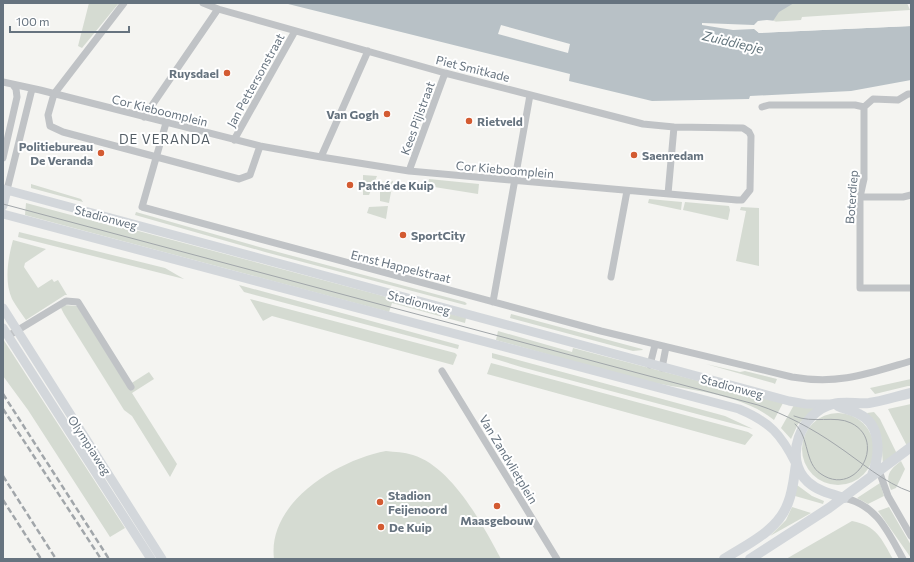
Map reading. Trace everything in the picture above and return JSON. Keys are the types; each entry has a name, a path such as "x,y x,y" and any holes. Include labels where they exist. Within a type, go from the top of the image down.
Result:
{"main road":[{"path":"3,206 5,190"},
{"name":"Stadionweg","path":"5,190 650,365 789,401 806,404 870,403 911,393"},
{"name":"Stadionweg","path":"3,214 739,409 760,418 774,429 786,444 802,475 814,486 825,492 844,498"},
{"name":"Olympiaweg","path":"3,308 16,331 162,559"},
{"name":"Olympiaweg","path":"5,332 151,559"},
{"path":"724,559 760,536 784,514 790,498 796,464 797,441 801,430 808,420 832,404"},
{"name":"Stadionweg","path":"832,404 860,414 870,423 877,441 877,460 879,471"},
{"path":"750,559 844,498 911,447"}],"street":[{"path":"124,3 54,94 48,118 50,126 54,129 156,158 239,179 250,175 260,146"},
{"name":"Piet Smitkade","path":"203,3 218,9 445,73 643,124 743,128 751,136 750,186 747,195"},
{"path":"144,117 218,9"},
{"name":"Jan Pettersonstraat","path":"234,140 295,31"},
{"path":"321,157 368,51"},
{"name":"Kees Pijlstraat","path":"409,171 445,73"},
{"name":"Cor Kieboomplein","path":"3,82 260,146 409,171 737,200 742,200 747,195"},
{"path":"3,158 17,97 16,88 12,85"},
{"path":"5,190 32,89"},
{"path":"762,107 784,105 855,105 864,107 874,99 898,100 908,94 911,94"},
{"path":"493,302 530,95"},
{"name":"Boterdiep","path":"864,107 864,179 860,197 860,288 911,288"},
{"path":"156,158 166,122"},
{"path":"668,194 674,126"},
{"name":"Ernst Happelstraat","path":"156,158 142,207 666,348 770,372"},
{"path":"611,277 627,191"},
{"path":"860,197 903,198 911,195"},
{"name":"Olympiaweg","path":"5,332 16,331 66,301 78,302 131,386"},
{"path":"650,365 655,345"},
{"path":"662,368 666,348"},
{"name":"Stadionweg","path":"770,372 815,381 835,380 855,378 911,361"},
{"name":"Van Zandvlietplein","path":"442,371 557,559"},
{"path":"879,471 894,506 911,536"},
{"path":"844,498 857,501 879,519 903,559"}],"shaded area":[{"path":"89,3 119,3 82,48 78,46"},
{"path":"720,3 907,3 910,10 802,17 801,20 754,23"},
{"path":"363,175 377,176 369,195 363,195"},
{"path":"429,179 479,184 478,194 428,186"},
{"path":"393,181 389,203 380,201 380,182"},
{"path":"31,184 81,199 83,202 31,188"},
{"path":"649,199 682,202 681,210 648,203"},
{"path":"685,202 729,206 730,210 728,220 683,210"},
{"path":"26,203 116,227 131,229 466,318 465,323 392,303 389,312 25,215"},
{"path":"388,206 386,219 367,213 369,207"},
{"path":"741,207 759,208 759,266 736,261 746,211 740,210"},
{"path":"136,212 263,248 465,302 467,304 465,305 265,252 135,215"},
{"path":"19,232 165,268 184,279 18,237"},
{"path":"13,240 46,249 25,263 24,267 38,288 52,279 54,282 58,280 67,295 26,320 12,299 8,285 8,262"},
{"path":"239,285 459,345 458,349 244,292"},
{"path":"250,299 455,353 457,355 453,365 272,316 263,321"},
{"path":"63,305 77,306 127,386 149,372 154,379 132,393 177,464 170,477 132,416 124,410 64,314 61,308"},
{"path":"511,314 643,350 633,351 510,318"},
{"path":"498,331 572,352 573,348 783,403 774,420 745,403 728,398 604,371 496,340"},
{"path":"3,339 125,528 110,537 28,410 3,376"},
{"path":"492,353 725,416 753,429 521,367 492,358"},
{"path":"491,363 748,432 753,435 745,445 487,374"},
{"path":"706,364 740,372 745,371 777,379 775,384"},
{"path":"911,379 911,386 875,394 870,388"},
{"path":"911,404 911,443 907,446 888,409"},
{"path":"794,405 818,408 798,424 791,439 781,428"},
{"path":"874,412 880,419 897,454 883,465 881,436 867,413"},
{"path":"838,413 858,419 868,429 874,449 868,469 858,479 838,485 818,479 808,469 802,449 808,429 818,419"},
{"name":"Stadion Feijenoord","path":"386,451 413,455 427,462 441,472 453,484 476,514 501,559 274,559 275,538 282,519 294,502 309,487 328,474 347,464 367,456"},
{"path":"901,461 905,469 896,488 891,490 888,481 889,474 891,470"},
{"path":"880,483 884,496 868,504 857,498"},
{"path":"797,485 812,496 824,501 823,504 795,496"},
{"path":"792,507 811,513 770,536 786,520"},
{"path":"889,507 911,545 911,558 878,511"},
{"path":"852,521 867,526 873,530 881,539 893,559 786,559"}],"water":[{"name":"Zuiddiepje","path":"284,3 794,3 779,12 773,21 758,21 753,27 759,33 911,26 911,80 851,91 750,96 749,99 652,101 569,81 570,74"}],"pier":[{"path":"758,21 776,21 770,24 756,24 757,29 760,31 896,24 911,24 911,26 759,33 754,29 733,30 702,25 702,23 754,25"},
{"path":"501,25 570,44 568,53 498,34"}],"tram line":[{"path":"3,204 758,405 788,417 818,433 891,483 911,492"},
{"path":"794,416 809,419 838,420 851,423 862,431 867,442 867,453 863,464 856,473 846,479 834,479 821,474 812,464 803,436 795,424"}],"railway":[{"path":"3,394 109,559"},
{"path":"3,409 101,559"},
{"path":"3,476 56,559"},
{"path":"3,500 41,559"}],"place":[{"name":"Ruysdael","path":"227,73"},
{"name":"Van Gogh","path":"387,114"},
{"name":"Rietveld","path":"469,121"},
{"name":"Politiebureau De Veranda","path":"101,153"},
{"name":"Saenredam","path":"634,155"},
{"name":"Pathé de Kuip","path":"350,185"},
{"name":"SportCity","path":"403,235"},
{"name":"Stadion Feijenoord","path":"380,502"},
{"name":"Maasgebouw","path":"497,506"},
{"name":"De Kuip","path":"381,527"}],"district":[{"name":"DE VERANDA","path":"165,139"}]}
